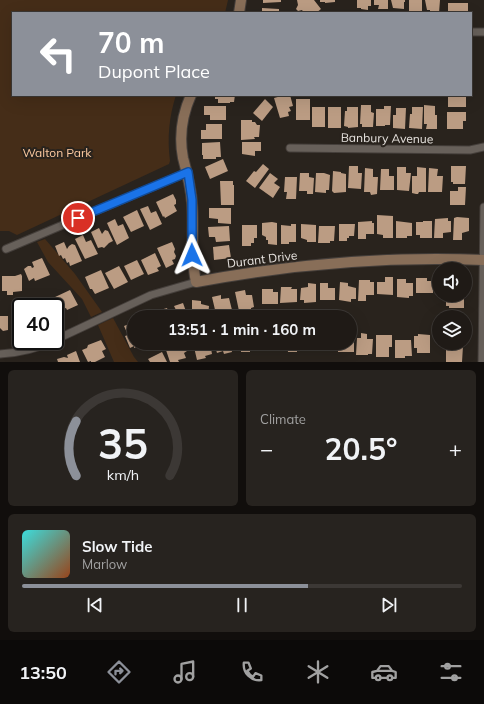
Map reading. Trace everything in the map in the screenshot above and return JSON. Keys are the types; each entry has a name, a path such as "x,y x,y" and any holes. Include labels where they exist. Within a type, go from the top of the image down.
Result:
{"street":[{"path":"239,12 242,0"},
{"path":"472,32 484,32"},
{"path":"190,96 182,130 181,145 188,172 192,200 193,270 196,282"},
{"name":"Banbury Avenue","path":"290,148 470,150 484,148"},
{"path":"6,249 188,172"},
{"path":"482,362 484,207"},
{"name":"Durant Drive","path":"64,335 151,295 196,282 273,270 374,259 424,258 484,260"},
{"name":"Durant Drive","path":"0,354 28,350"}],"green space":[{"name":"Walton Park","path":"0,0 228,0 225,12 12,12 12,96 176,96 169,128 169,164 17,235 9,231 0,231"},
{"path":"45,239 75,274 102,312 91,317 82,299 48,262 37,242"},
{"path":"113,318 127,344 127,350 130,350 138,362 114,362 98,325"}],"building":[{"path":"263,0 281,0 281,2 263,3"},
{"path":"297,0 314,0 321,9 317,12 303,12 302,10 298,11 296,9 298,5"},
{"path":"320,0 335,0 335,2 325,3 320,2"},
{"path":"357,0 371,0 371,6 368,6 368,10 357,8"},
{"path":"374,0 388,0 388,9 378,9 379,5 374,5"},
{"path":"391,0 405,0 404,9 393,8"},
{"path":"409,0 422,0 422,12 409,12"},
{"path":"425,0 440,0 439,12 430,12 430,10 427,10"},
{"path":"448,3 468,3 468,12 448,12"},
{"path":"262,8 279,9 279,12 262,12"},
{"path":"215,96 235,96 234,102 230,103 218,103 218,99 215,99"},
{"path":"290,96 293,106 289,107 291,111 288,112 289,116 280,118 274,98"},
{"path":"448,96 466,96 466,107 448,107"},
{"path":"265,99 273,107 262,121 253,113"},
{"path":"296,99 310,99 310,120 296,120"},
{"path":"361,105 371,105 371,112 374,113 373,127 362,127 362,124 360,124"},
{"path":"424,105 435,106 435,115 437,115 437,129 426,129 427,124 424,124"},
{"path":"204,106 226,106 226,120 210,120 210,115 204,115"},
{"path":"384,106 391,106 390,125 376,126 376,109 384,109"},
{"path":"312,107 325,107 325,127 312,127"},
{"path":"328,107 341,107 341,128 328,128"},
{"path":"347,107 358,107 358,127 348,128 344,126 345,111 347,111"},
{"path":"412,107 423,107 422,129 409,128"},
{"path":"396,108 406,108 405,129 393,128 393,115 396,115"},
{"path":"447,112 466,112 466,121 463,121 463,129 447,129"},
{"path":"241,120 252,120 252,122 260,125 259,137 254,137 255,139 241,140"},
{"path":"206,124 222,124 222,139 201,139 201,130 206,130"},
{"path":"220,142 221,157 216,157 216,159 203,159 202,143"},
{"path":"242,142 261,142 261,151 255,151 255,156 242,154"},
{"path":"223,159 228,171 210,179 205,167"},
{"path":"263,164 269,169 255,188 246,181 254,171 256,172"},
{"path":"349,166 358,166 358,173 362,173 361,189 348,188"},
{"path":"451,166 466,166 465,184 453,184 453,182 451,182"},
{"path":"397,167 406,167 406,173 411,173 409,191 397,190"},
{"path":"417,167 426,168 426,192 419,192 416,194 412,193 412,176 417,176"},
{"path":"365,168 373,169 373,177 378,177 377,194 371,195 370,192 364,192"},
{"path":"429,168 438,169 437,176 443,176 442,192 428,192"},
{"path":"381,169 389,169 389,176 394,176 394,190 380,190"},
{"path":"333,171 346,174 346,192 334,193 332,191"},
{"path":"270,173 278,179 274,183 280,187 273,198 259,188"},
{"path":"300,173 309,173 309,177 314,178 313,194 307,194 307,191 299,191"},
{"path":"316,173 330,175 329,190 326,190 326,193 315,192"},
{"path":"285,177 297,177 296,199 286,199 287,192 284,192"},
{"path":"220,181 233,181 234,205 221,205"},
{"path":"458,187 466,187 465,205 450,205 450,191 458,191"},
{"path":"173,194 176,200 176,204 174,205 177,211 165,218 164,216 163,217 156,202"},
{"path":"148,206 151,213 156,211 162,224 150,230 140,209"},
{"path":"209,208 231,208 231,224 218,223 218,219 209,218"},
{"path":"137,210 144,226 131,232 123,217"},
{"path":"377,215 393,216 393,238 383,238 383,235 377,234"},
{"path":"448,218 448,221 451,221 451,232 443,233 443,238 434,238 435,219"},
{"path":"454,218 469,218 469,231 462,233 462,240 453,240"},
{"path":"115,219 118,226 123,224 129,238 117,245 107,223"},
{"path":"372,221 372,223 374,223 374,234 366,234 366,239 358,239 358,222"},
{"path":"396,221 412,223 412,236 407,236 407,238 396,238"},
{"path":"432,221 432,238 420,238 420,235 416,235 416,222"},
{"path":"262,223 277,223 277,245 268,244 266,237 262,235"},
{"path":"291,224 296,224 296,242 281,244 281,225 291,226"},
{"path":"301,224 316,225 316,242 307,242 307,240 301,238"},
{"path":"339,224 355,224 354,236 349,236 347,241 339,241"},
{"path":"242,225 257,225 257,238 254,238 254,243 251,243 251,246 242,246"},
{"path":"229,226 230,241 216,242 215,237 209,237 208,227"},
{"path":"319,226 335,226 334,241 330,241 330,243 318,243"},
{"path":"99,228 102,234 105,230 108,231 113,241 104,248 98,248 91,232"},
{"path":"83,235 86,242 91,240 98,254 85,259 75,239"},
{"path":"64,242 67,249 72,244 75,245 82,261 70,266 69,262 67,263 65,258 63,259 61,255 59,256 55,246"},
{"path":"172,242 176,256 175,259 172,260 174,264 166,268 157,248"},
{"path":"229,245 231,258 214,260 213,247"},
{"path":"155,253 161,266 157,268 159,271 148,275 141,260"},
{"path":"42,258 50,275 35,281 34,278 29,281 24,269 28,266 31,266 32,268 34,267 32,262"},
{"path":"137,260 144,274 131,280 124,266"},
{"path":"119,266 128,282 114,289 105,273"},
{"path":"101,270 109,288 95,294 92,289 90,289 85,277"},
{"path":"21,274 22,291 13,292 13,295 7,295 7,291 2,291 2,276 15,276"},
{"path":"385,277 393,277 393,295 377,294 377,282 385,282"},
{"path":"416,278 427,278 427,281 432,281 432,293 416,293"},
{"path":"397,279 406,279 406,283 413,283 413,296 409,296 409,298 397,297"},
{"path":"359,280 370,280 370,282 374,282 374,295 366,295 366,301 358,301"},
{"path":"340,282 348,283 348,286 356,288 356,299 351,299 351,302 339,300"},
{"path":"308,283 316,284 316,302 304,303 304,300 300,300 301,288 308,287"},
{"path":"320,283 328,283 328,288 335,288 335,300 320,300"},
{"path":"281,287 292,287 291,289 297,289 297,302 280,303"},
{"path":"262,289 273,289 273,292 278,292 278,304 262,304"},
{"path":"70,290 78,305 67,310 66,308 64,309 64,298 53,298"},
{"path":"245,290 246,295 252,295 254,307 251,308 251,310 239,310 235,292"},
{"path":"221,295 221,299 229,298 232,310 215,310 212,297"},
{"path":"192,300 201,301 201,304 209,306 209,310 192,310"},
{"path":"446,302 464,302 464,308 449,308 449,306 446,306"},
{"path":"183,303 186,310 176,310 174,306"},
{"path":"0,316 8,316 8,330 3,331 0,328"},
{"path":"127,325 127,333 124,326"},
{"path":"361,333 367,334 367,339 373,339 372,354 356,355 357,338 361,338"},
{"path":"418,334 430,335 430,353 417,353 417,348 414,348 414,336 418,336"},
{"path":"376,335 392,335 392,347 389,347 389,357 376,357"},
{"path":"101,340 106,349 102,351 105,357 95,362 88,362 82,350 87,348 88,345"},
{"path":"395,340 411,340 412,356 395,358"},
{"path":"166,350 187,350 184,353 186,358 178,360 179,362 170,362"},
{"path":"195,350 211,350 212,354 205,356 206,358 197,360"},
{"path":"216,350 232,350 232,352 224,354 223,351 217,353"},
{"path":"241,350 250,350 250,352 241,352"},
{"path":"288,350 297,350 297,352 288,352"},
{"path":"338,350 354,350 354,352 338,352"},
{"path":"446,350 463,350 462,362 446,362"},
{"path":"76,351 80,362 58,362 57,359 64,357 68,358 67,355"},
{"path":"162,352 167,362 150,362 148,359"}],"route":[{"path":"78,218 188,172 193,214 192,255"}]}
